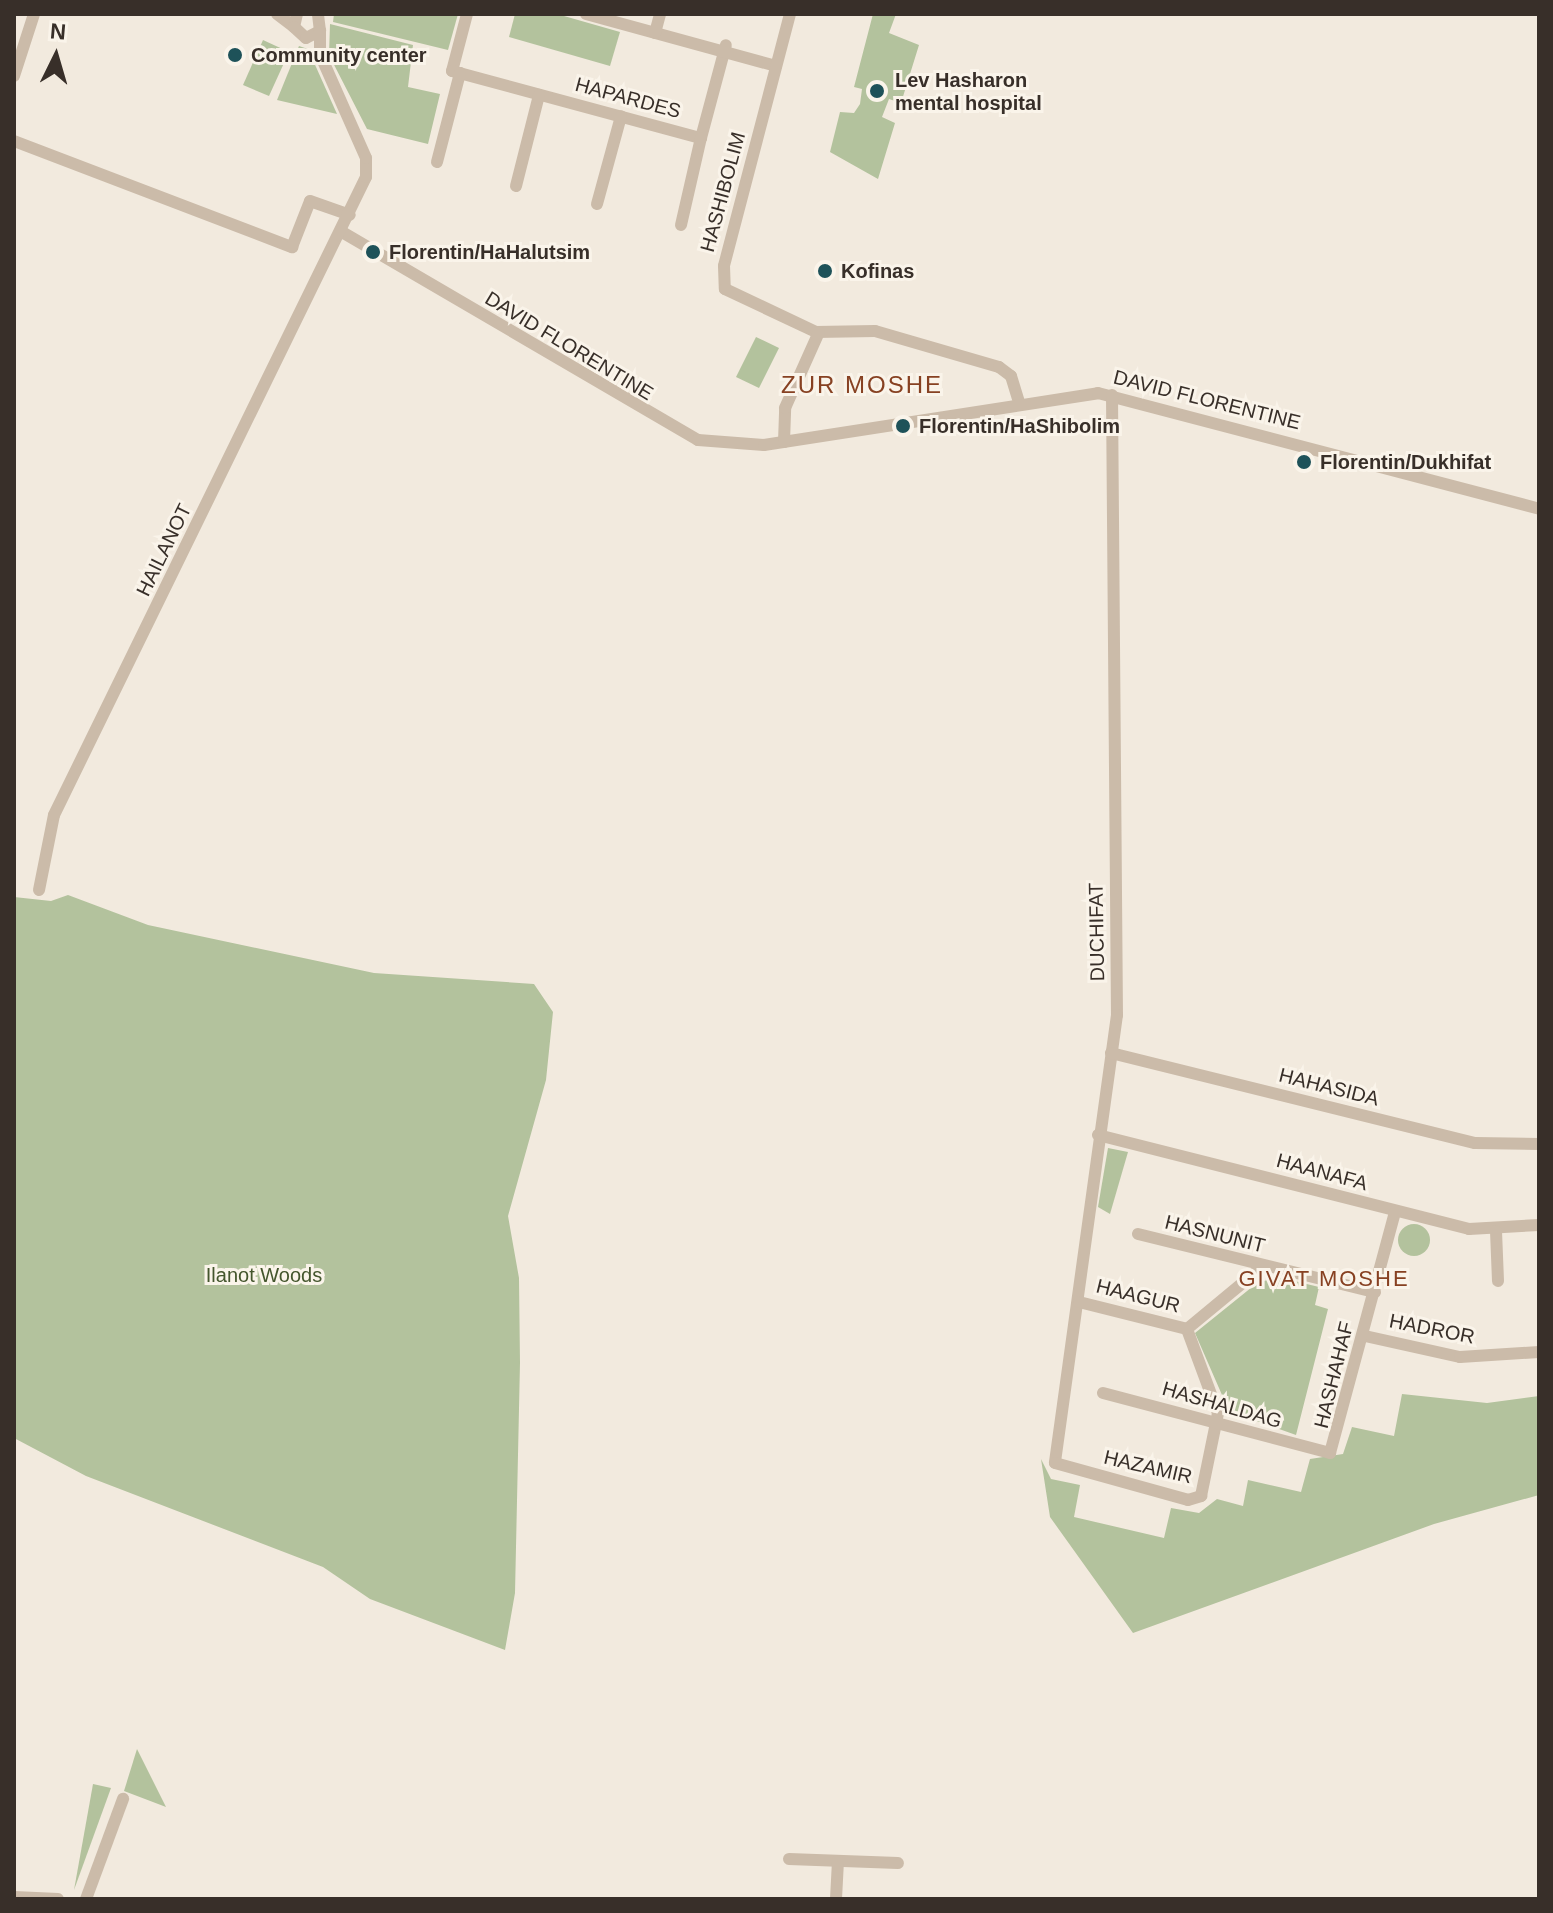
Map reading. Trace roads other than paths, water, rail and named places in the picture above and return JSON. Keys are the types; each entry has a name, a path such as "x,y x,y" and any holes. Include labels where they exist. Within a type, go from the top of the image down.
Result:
{"street":[{"path":"14,76 34,14"},
{"path":"277,14 298,26 322,61"},
{"path":"437,162 467,14"},
{"path":"586,14 658,24"},
{"path":"614,14 658,24 777,63"},
{"name":"HASHIBOLIM","path":"790,14 722,280 735,297 819,332 875,331 999,367 1011,376 1019,403"},
{"path":"298,26 321,20 322,61"},
{"name":"HAPARDES","path":"456,72 701,138 725,48"},
{"name":"HAILANOT","path":"39,890 54,815 342,232 366,177 366,158 322,61"},
{"path":"516,186 539,95"},
{"path":"597,204 621,116"},
{"path":"681,225 701,138"},
{"path":"14,141 292,247 310,201 350,215"},
{"name":"DAVID FLORENTINE","path":"342,232 678,433 714,444 784,442 1019,403 1112,395 1539,509"},
{"path":"784,442 785,408 819,332"},
{"name":"DUCHIFAT","path":"1055,1463 1052,1446 1079,1302 1098,1135 1118,1000 1112,395"},
{"name":"HAHASIDA","path":"1111,1053 1488,1146 1539,1144"},
{"name":"HAANAFA","path":"1098,1135 1395,1212 1496,1231 1539,1225"},
{"name":"HASHAHAF","path":"1330,1453 1365,1336 1395,1212"},
{"path":"1496,1231 1498,1281"},
{"name":"HASNUNIT","path":"1138,1234 1262,1267 1375,1292"},
{"path":"1219,1425 1187,1329 1262,1267"},
{"name":"HAAGUR","path":"1079,1302 1187,1329"},
{"name":"HADROR","path":"1365,1336 1460,1357 1539,1352"},
{"name":"HASHALDAG","path":"1103,1393 1330,1453"},
{"name":"HAZAMIR","path":"1055,1463 1195,1500 1219,1425"},
{"path":"86,1899 123,1799"},
{"path":"789,1859 898,1863"},
{"path":"836,1899 838,1861"},
{"path":"14,1897 58,1899"}],"place":[{"name":"Community center","path":"235,55"},
{"name":"Lev Hasharon mental hospital","path":"877,91"},
{"name":"Florentin/HaHalutsim","path":"373,252"},
{"name":"Kofinas","path":"825,271"},
{"name":"Florentin/HaShibolim","path":"903,426"},
{"name":"Florentin/Dukhifat","path":"1304,462"}],"district":[{"name":"ZUR MOSHE","path":"862,385"},
{"name":"GIVAT MOSHE","path":"1324,1279"}],"park label":[{"name":"Ilanot Woods","path":"264,1275"}]}
